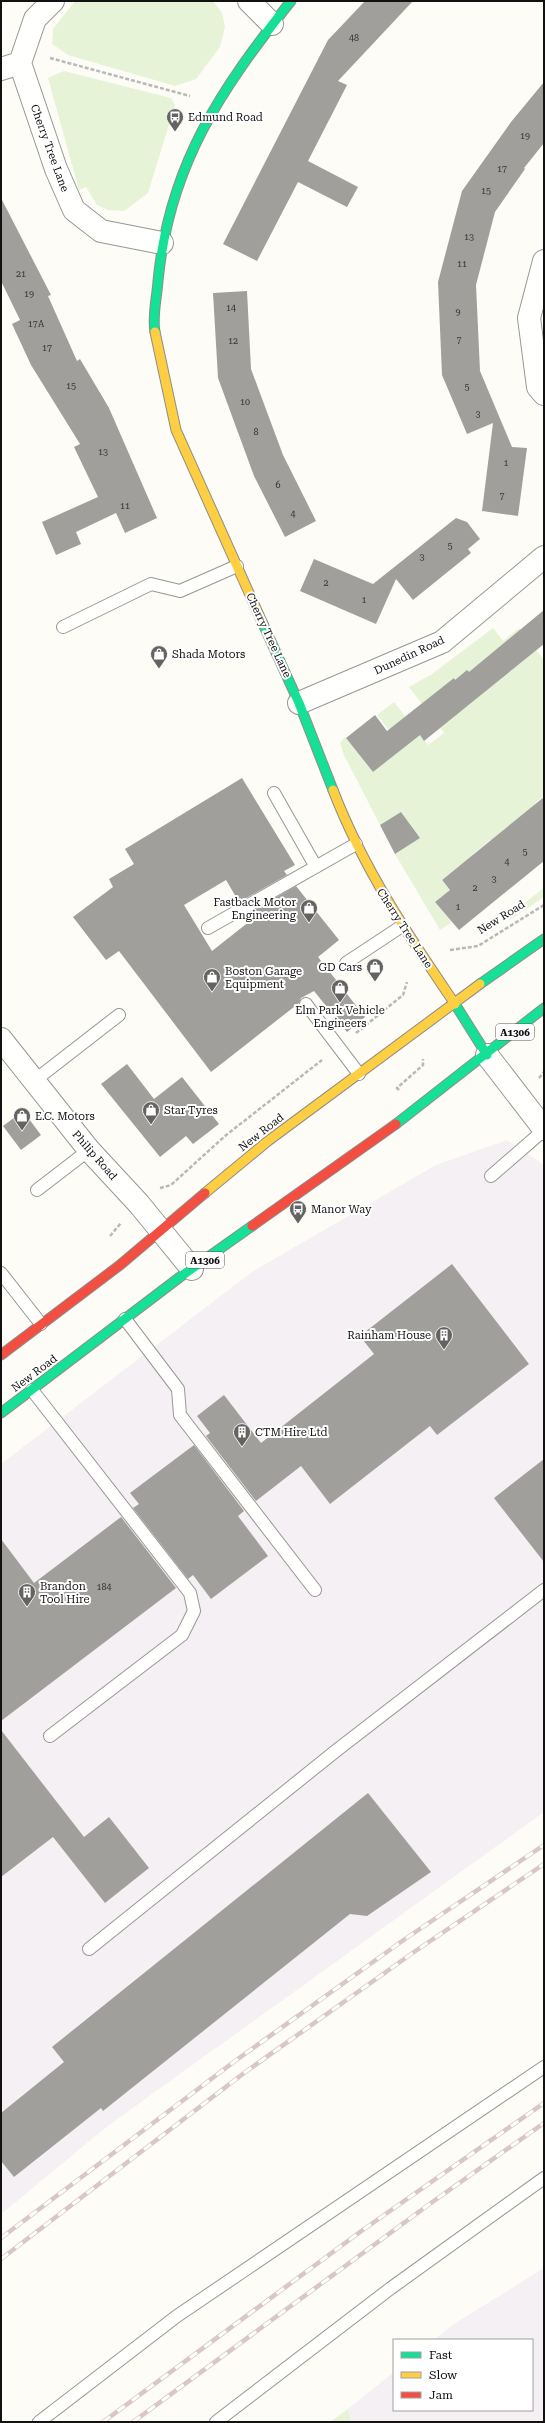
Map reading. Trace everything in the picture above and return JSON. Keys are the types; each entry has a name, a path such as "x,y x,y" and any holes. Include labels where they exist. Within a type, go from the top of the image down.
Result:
{"main road":[{"name":"Cherry Tree Lane","path":"291,1 272,24 216,103 181,176 162,243 154,328 162,373 176,430 300,703 356,844 402,926 455,1004 487,1055"},
{"name":"New Road","path":"1,1355 162,1230 268,1140 359,1074 408,1036 455,1004 544,939"},
{"name":"New Road","path":"1,1413 192,1269 413,1112 487,1055 544,1008"}],"street":[{"path":"11,66 35,19 52,1"},
{"path":"249,1 272,24"},
{"name":"Cherry Tree Lane","path":"11,66 74,210 101,231 162,243"},
{"path":"544,262 530,318 538,387 544,394"},
{"name":"Dunedin Road","path":"300,703 442,642 544,557"},
{"name":"Philip Road","path":"1,1039 89,1150 162,1230 192,1269"},
{"path":"487,1055 544,1130"}],"lane":[{"path":"62,627 151,584 180,591 237,566"},
{"path":"274,793 316,867"},
{"path":"208,928 356,844"},
{"path":"346,963 402,926"},
{"path":"306,1004 359,1074"},
{"path":"34,1081 119,1016"},
{"path":"491,1176 544,1130"},
{"path":"37,1190 89,1150"},
{"path":"1,1273 41,1324"},
{"path":"125,1319 178,1388 180,1415 315,1590"},
{"path":"32,1390 190,1593 194,1611 182,1635 50,1736"},
{"path":"89,1949 337,1750 544,1590"},
{"path":"40,2422 177,2316 544,2068"},
{"path":"216,2422 391,2288 544,2178"}],"path":[{"path":"11,66 50,58 216,103"},
{"name":"New Road","path":"446,950 478,946 544,905"},
{"name":"New Road","path":"156,1189 170,1184 225,1136 404,995 409,976"},
{"path":"402,1095 397,1088 423,1065 423,1054"},
{"path":"540,1078 544,1072"}],"shaded area":[{"path":"507,1140 544,1165 544,1812 109,2125 1,2214 1,1464 252,1272 436,1165"},
{"path":"544,2268 544,2422 351,2422 348,2409 393,2373 393,2411 533,2411 533,2339 435,2339 454,2324"}],"green space":[{"path":"75,1 213,1 222,13 225,27 220,47 196,79 175,86 68,55 52,44 53,29"},
{"path":"64,71 171,98 175,105 148,193 124,211 108,210 97,205 86,187 79,190 48,78"},
{"path":"493,628 503,641 519,628 544,660 544,796 535,803 544,815 499,851 490,840 473,854 481,866 467,877 459,866 441,880 450,890 435,902 452,922 440,930 395,854 420,838 401,812 380,825 344,755 340,743 345,737 373,772 403,748 377,715 394,702 428,745 444,733 451,742 409,687 432,674"},
{"path":"544,888 544,897 510,920 509,915"},
{"path":"348,2409 351,2422 330,2422"}],"building":[{"path":"365,1 413,1 338,81 347,85 308,161 358,187 347,207 298,182 257,261 223,244 328,40"},
{"path":"544,82 544,143 524,168 525,169 495,212 476,285 480,371 512,447 527,448 518,516 482,511 493,423 467,434 442,375 438,282 462,191 511,122"},
{"path":"1,198 51,295 48,296 77,361 80,359 109,408 157,518 125,533 116,513 76,532 81,544 56,555 42,522 98,497 74,447 80,444 31,365 12,324 20,320 1,281"},
{"path":"247,291 251,369 283,455 316,521 285,537 254,476 218,378 213,293"},
{"path":"456,518 467,522 480,539 468,549 471,553 413,600 396,579 376,624 300,591 314,559 373,584"},
{"path":"544,610 544,644 424,741 420,735 373,772 346,738 375,715 387,731 454,678 455,680 467,670 469,672"},
{"path":"242,778 295,865 284,871 287,875 239,902 226,880 184,905 212,951 250,921 246,915 296,886 339,940 318,957 365,1017 347,1032 314,991 301,998 299,1003 211,1072 119,951 106,960 73,917 113,887 109,879 134,864 125,849"},
{"path":"544,797 544,861 459,930 435,902 450,890 442,880"},
{"path":"401,812 420,838 395,854 380,825"},
{"path":"127,1064 154,1099 182,1077 219,1124 193,1144 186,1136 160,1157 101,1084"},
{"name":"E.C. Motors","path":"23,1111 41,1135 21,1150 3,1126"},
{"path":"452,1264 529,1364 437,1435 430,1426 330,1504 301,1466 256,1501 206,1436 210,1433 197,1416 224,1395 261,1443 374,1354 360,1336"},
{"path":"194,1445 244,1511 238,1516 268,1556 211,1599 193,1575 188,1579 133,1508 139,1504 130,1493"},
{"path":"544,1459 544,1562 494,1498"},
{"path":"121,1517 176,1588 1,1721 1,1539 34,1583"},
{"path":"1,1730 84,1837 109,1817 149,1868 105,1903 53,1837 1,1877"},
{"path":"368,1793 431,1872 367,1916 350,1914 103,2111 101,2108 14,2177 1,2161 1,2113 64,2062 52,2047"}],"railway":[{"path":"1,2238 235,2061 405,1939 544,1845"},
{"path":"1,2259 244,2073 414,1952 544,1864"},
{"path":"103,2422 360,2232 544,2103"},
{"path":"133,2422 431,2203 544,2123"}],"traffic: fast":[{"path":"155,332 155,306 164,239 174,201 186,165 202,130 221,98 242,66 291,1"},
{"path":"263,624 299,703 333,790"},
{"path":"480,984 544,939"},
{"path":"455,1004 487,1055"},
{"path":"396,1124 544,1008"},
{"path":"1,1413 180,1277 252,1226"}],"traffic: slow":[{"path":"155,332 176,430 263,624"},
{"path":"333,790 345,819 372,874 404,927 455,1004"},
{"path":"205,1193 268,1141 480,984"}],"traffic: jam":[{"path":"252,1226 396,1124"},
{"path":"1,1355 120,1265 205,1193"}],"place":[{"name":"Edmund Road","path":"175,132"},
{"name":"Shada Motors","path":"159,669"},
{"name":"Fastback Motor Engineering","path":"309,923"},
{"name":"GD Cars","path":"375,982"},
{"name":"Boston Garage Equipment","path":"212,992"},
{"name":"Elm Park Vehicle Engineers","path":"340,1003"},
{"name":"Star Tyres","path":"151,1125"},
{"name":"E.C. Motors","path":"22,1131"},
{"name":"Manor Way","path":"298,1224"},
{"name":"Rainham House","path":"444,1350"},
{"name":"CTM Hire Ltd","path":"242,1447"},
{"name":"Brandon Tool Hire","path":"27,1607"}]}
